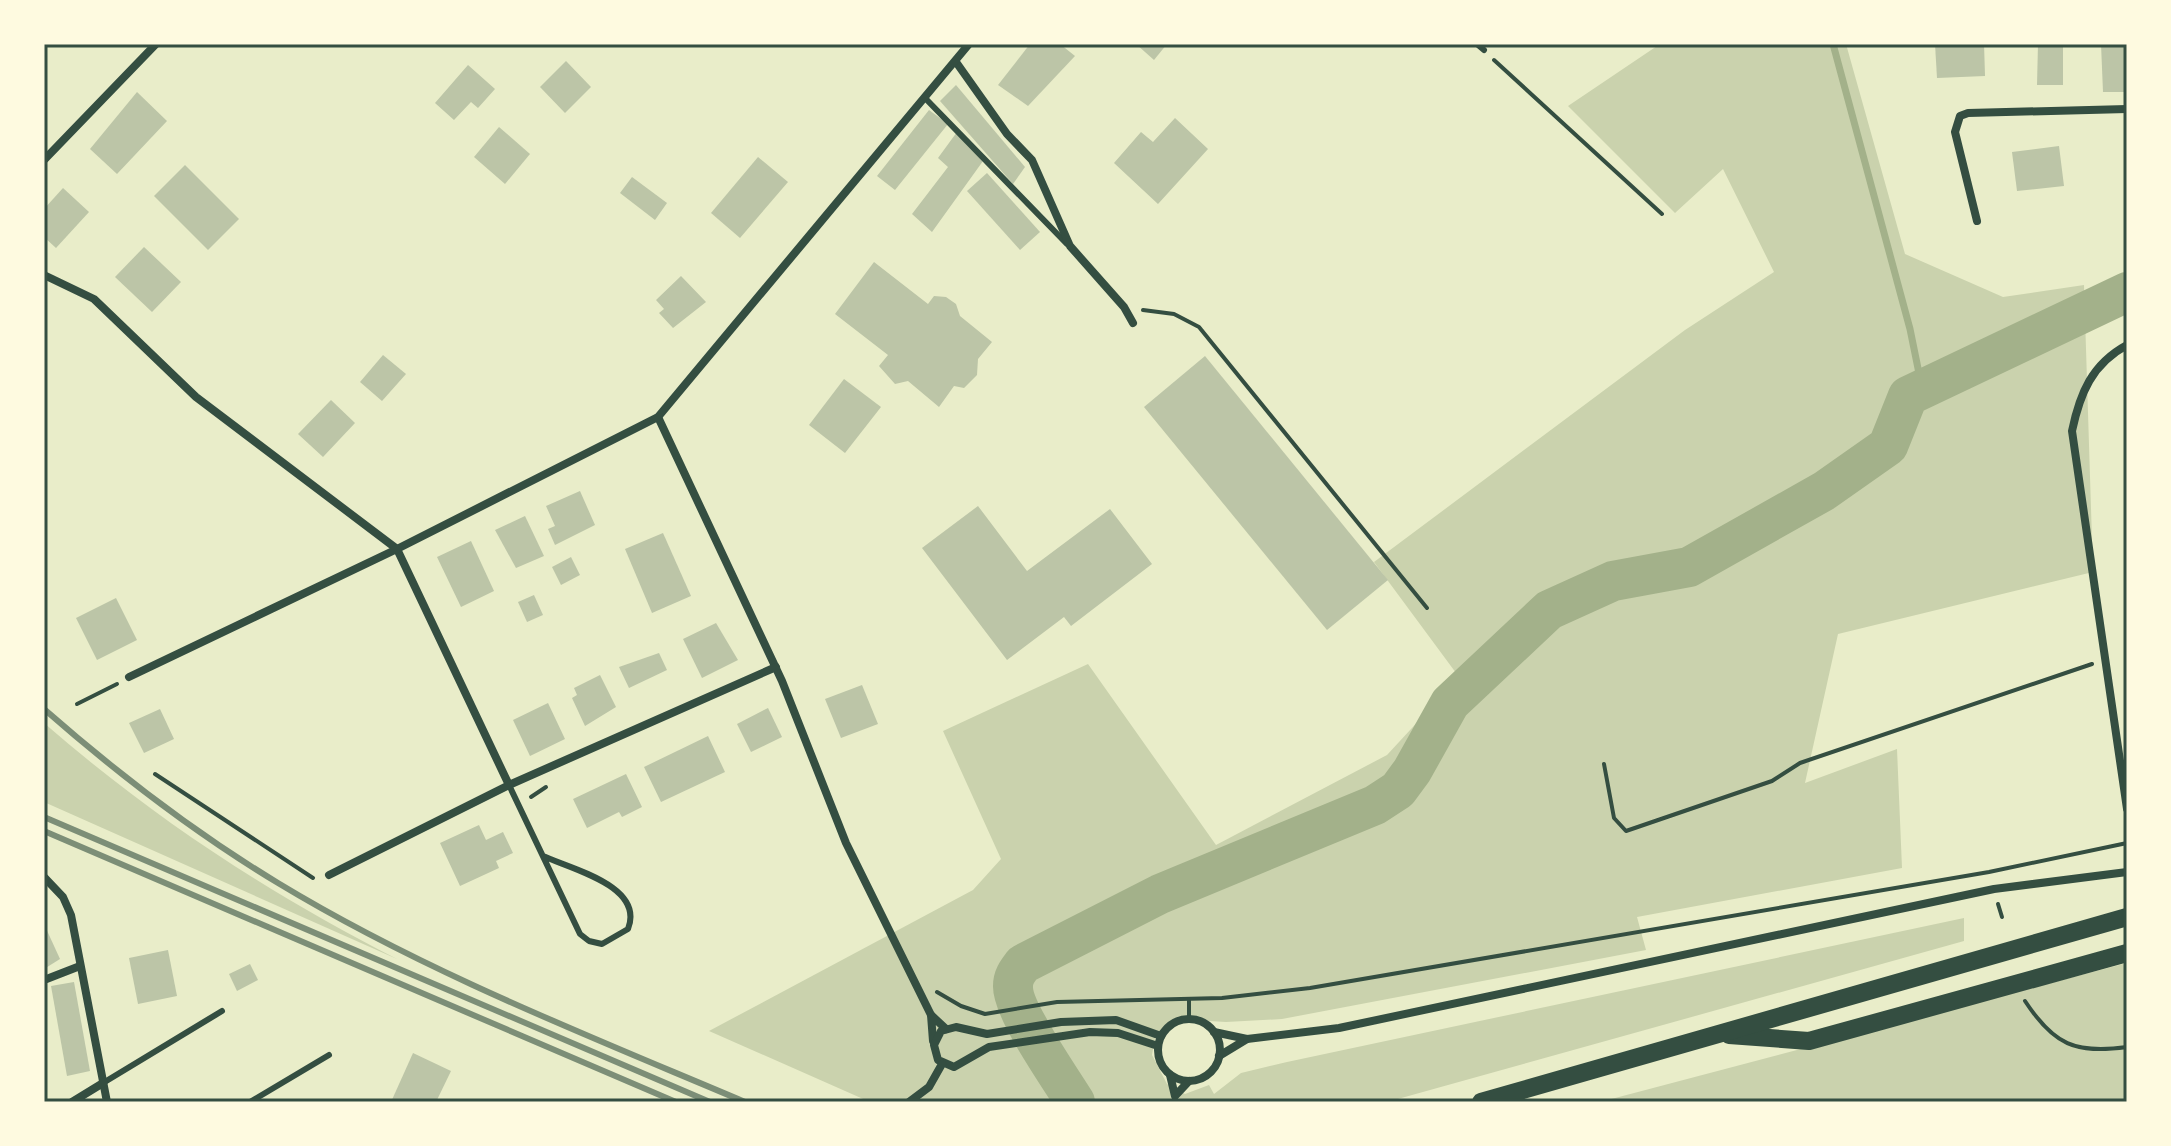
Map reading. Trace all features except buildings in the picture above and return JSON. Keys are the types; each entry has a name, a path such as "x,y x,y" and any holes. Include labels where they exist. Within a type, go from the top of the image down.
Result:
{"main road":[{"path":"1481,1102 2127,917"},
{"path":"1714,1034 1809,1041 2127,953"}],"street":[{"path":"44,160 156,44"},
{"path":"129,677 397,549 658,417 969,44"},
{"path":"956,62 1007,134 1032,160 1070,246 1124,307 1133,323"},
{"path":"1977,221 1955,132 1960,116 1968,113 2127,109"},
{"path":"44,275 94,299 196,397 397,549 509,785"},
{"path":"2127,345 2103,360 2092,373 2083,390 2072,431 2105,659 2123,751 2127,809"},
{"path":"658,417 776,667 846,843 931,1015 935,1056 942,1064 960,1066 989,1047 1063,1035 1118,1033 1158,1046"},
{"path":"329,875 509,785 776,667"},
{"path":"1175,1099 1170,1074 1158,1057 1161,1036 1172,1023 1189,1019 1207,1025 1214,1032 1247,1039 1339,1028 1994,889 2127,872"},
{"path":"44,877 67,906 107,1102"},
{"path":"44,980 80,966"},
{"path":"931,1015 946,1029 987,1034 1061,1022 1116,1020 1161,1036"},
{"path":"934,1045 938,1035 946,1029"},
{"path":"1214,1032 1218,1056"},
{"path":"1175,1099 1189,1081 1208,1074 1218,1056 1247,1039"},
{"path":"909,1102 929,1087 942,1064"},
{"path":"1170,1074 1189,1081"},
{"path":"72,1102 103,1083"}],"lane":[{"path":"1477,44 1484,50"},
{"path":"925,98 1070,246"},
{"path":"509,785 580,934 589,941 602,944 628,929 631,907 624,897 612,887 543,856"},
{"path":"103,1083 222,1011"},
{"path":"250,1102 329,1055"}],"path":[{"path":"1484,50 1662,214"},
{"path":"1124,307 1174,314 1199,327 1427,608"},
{"path":"1604,764 1614,818 1626,831 1772,781 1800,763 2105,659"},
{"path":"77,704 129,677"},
{"path":"155,774 280,859 319,881 329,875"},
{"path":"518,803 560,781"},
{"path":"929,981 946,999 985,1014 1057,1002 1189,999 1310,988 1989,872 2127,843"},
{"path":"1189,999 1189,1019"},
{"path":"2024,999 2040,1024 2064,1044 2097,1051 2127,1047"}],"green space":[{"path":"1660,44 1846,44 1905,254 2003,297 2084,285 2093,572 1838,634 1805,783 1897,749 1902,868 1637,917 1646,950 1282,1019 1226,1022 1176,1019 1165,1025 1155,1038 1152,1055 1167,1084 1185,1094 1209,1085 1214,1094 1241,1073 1287,1062 1964,918 1964,941 1387,1102 870,1102 709,1031 973,890 1001,859 943,731 1088,664 1216,845 1387,755 1459,677 1374,562 1685,330 1774,272 1723,169 1675,213 1568,106"},
{"path":"44,723 127,790 213,852 303,908 397,959 44,802"},
{"path":"2123,964 2127,966 2127,1102 1600,1102"}],"waterway":[{"path":"1833,44 1910,329 1922,388"},
{"path":"1075,1102 1020,1011 1013,986 1023,964 1160,894 1375,805 1398,790 1412,771 1450,703 1549,610 1613,581 1689,567 1824,491 1888,446 1908,396 2127,292"}],"railway":[{"path":"44,709 187,823 247,864 334,915 507,1001 745,1102"},
{"path":"44,817 710,1102"},
{"path":"44,831 676,1102"}]}
